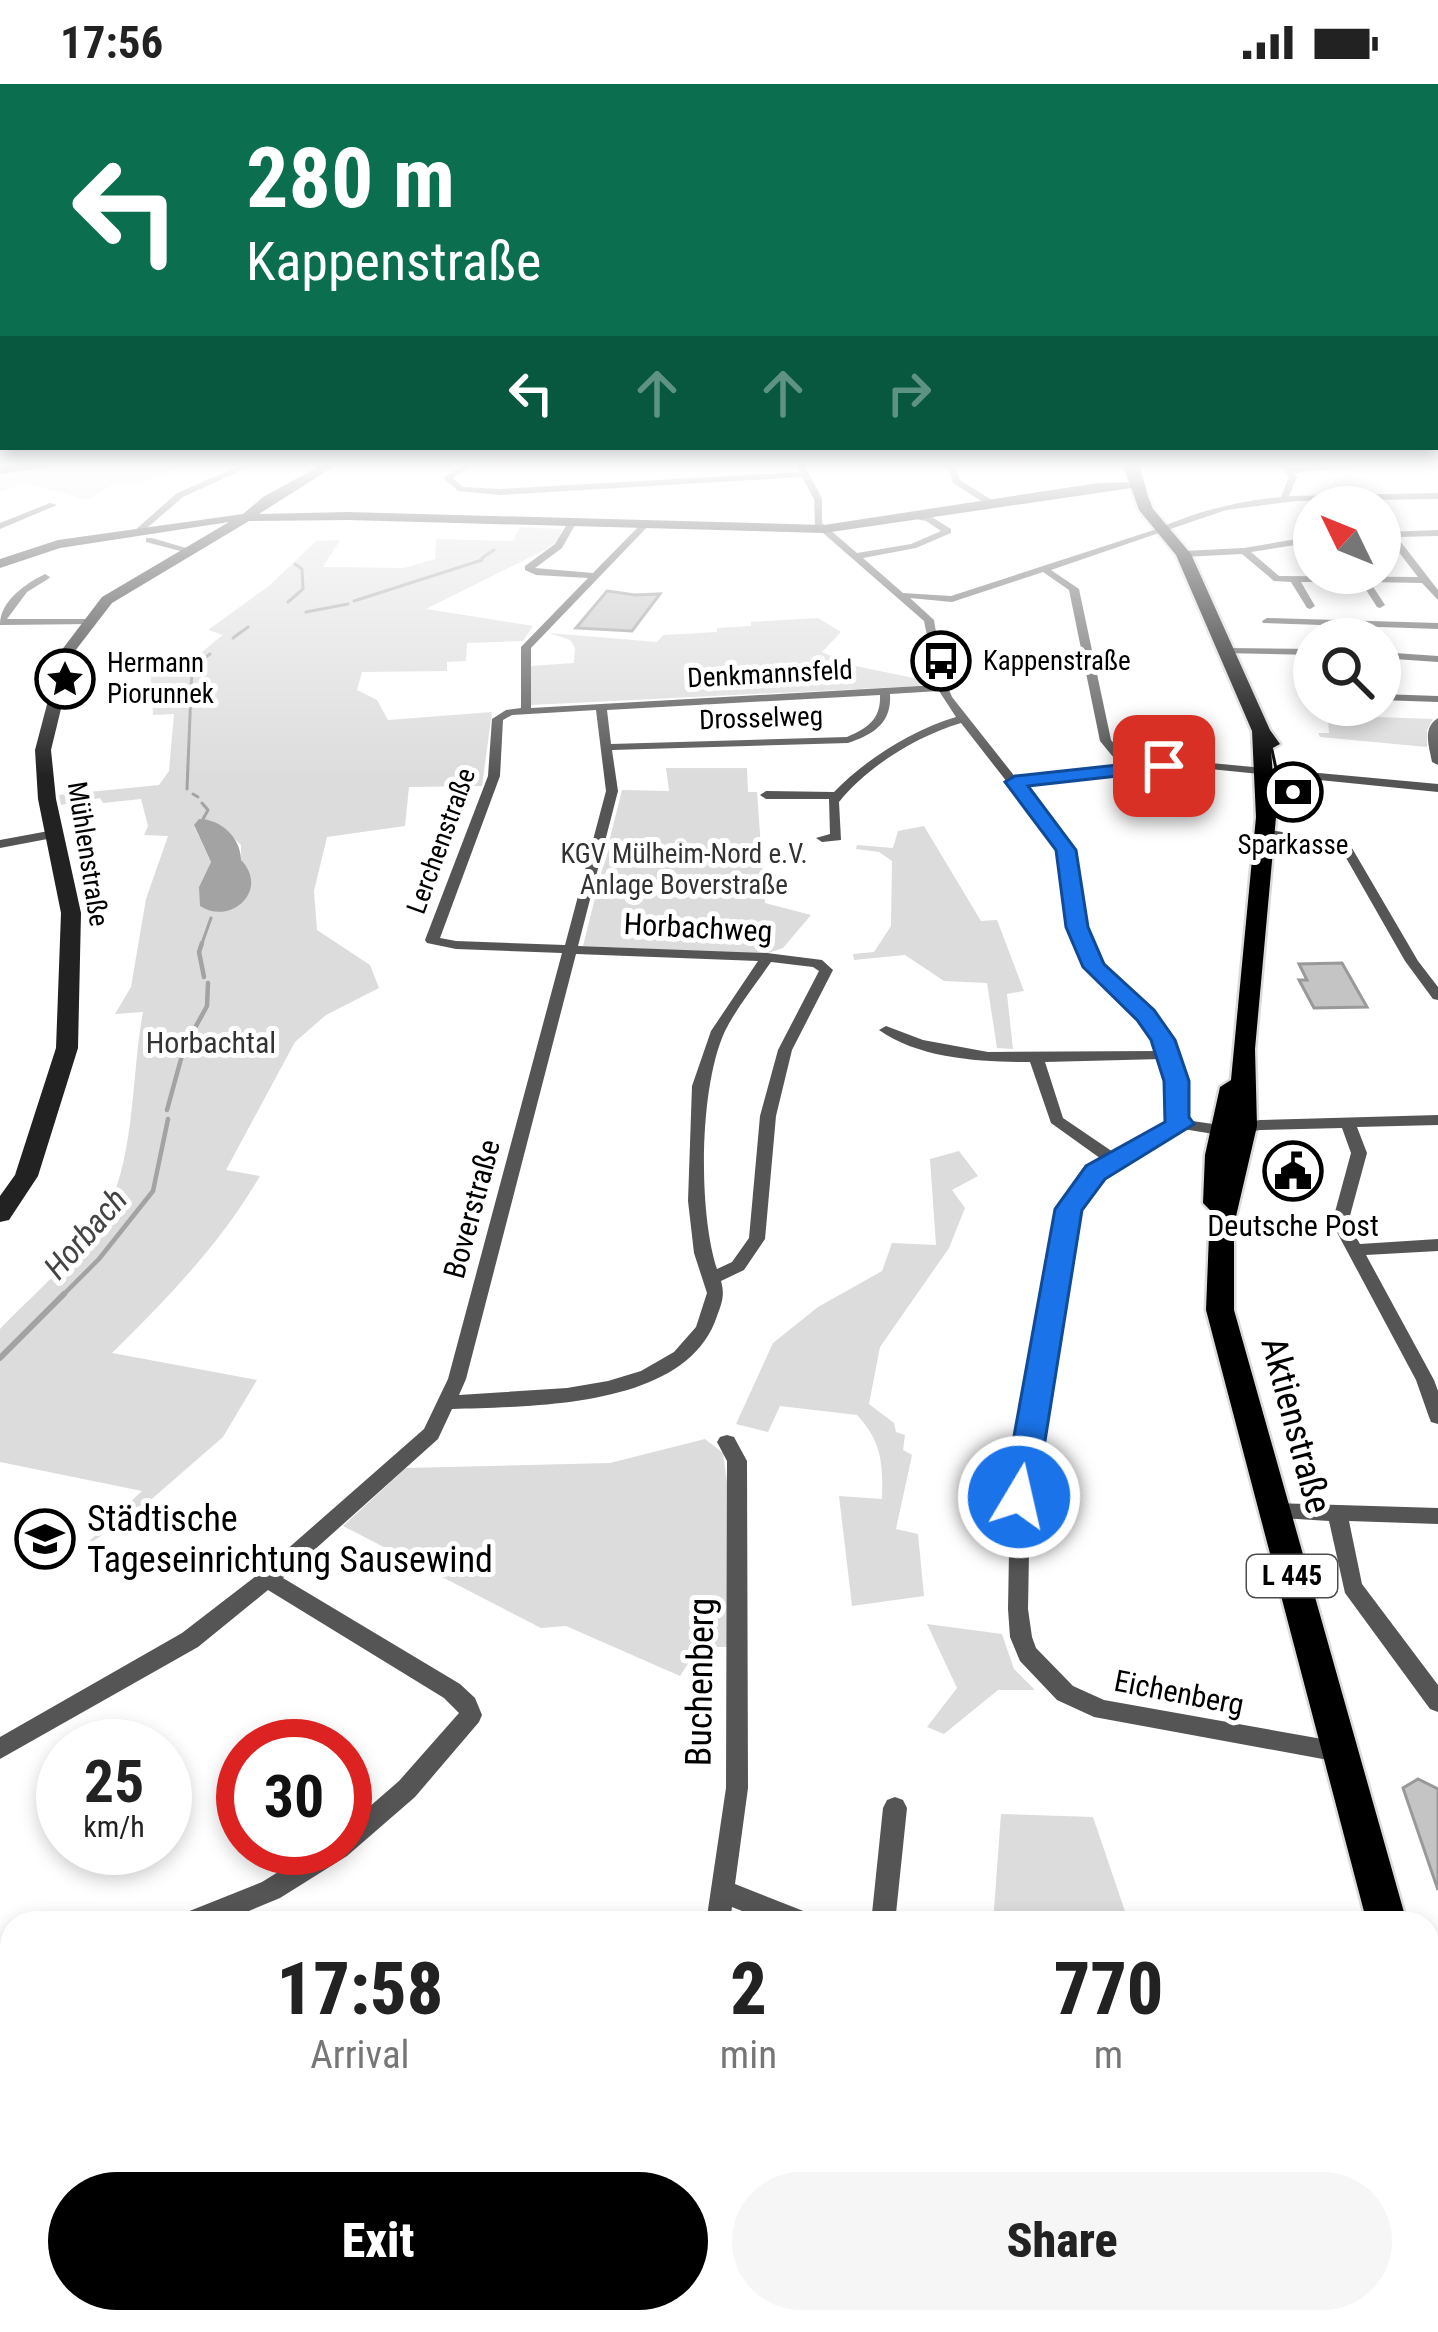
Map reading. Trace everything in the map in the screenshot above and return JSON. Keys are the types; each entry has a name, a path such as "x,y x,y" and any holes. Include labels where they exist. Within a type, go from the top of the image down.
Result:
{"main road":[{"name":"Aktienstraße","path":"1189,567 1261,731 1271,772 1243,1049 1236,1060 1233,1129 1215,1196 1220,1225 1220,1310 1385,1911"}],"street":[{"name":"Mühlenstraße","path":"0,1214 26,1176 67,1048 71,913 43,750 68,651 88,622 125,587 160,567"},
{"path":"530,567 536,572 594,576"},
{"path":"601,707 526,711 526,647 603,567"},
{"path":"871,567 929,620 942,688 1066,850 1077,927 1094,967 1148,1018 1169,1055 1177,1081 1176,1119 1181,1124 1233,1129 1438,1120"},
{"path":"906,595 952,599 1045,567"},
{"path":"1263,567 1277,579 1293,579"},
{"path":"1414,567 1438,597"},
{"path":"1042,568 1075,589 1106,741 1130,769"},
{"path":"0,622 24,590 45,577"},
{"path":"1401,580 1426,580"},
{"path":"1303,594 1310,606"},
{"path":"1374,594 1381,605"},
{"path":"929,620 941,616 952,599"},
{"path":"1267,621 1438,626"},
{"path":"0,622 88,622"},
{"path":"1226,651 1293,652"},
{"path":"1401,656 1438,659"},
{"name":"Denkmannsfeld","path":"601,707 942,688"},
{"name":"Drosselweg","path":"608,747 848,740 882,719 885,693"},
{"path":"1401,698 1438,699"},
{"name":"Boverstraße","path":"0,1749 190,1640 423,1442 450,1402 612,790 601,707"},
{"name":"Lerchenstraße","path":"526,711 498,719 493,780 432,937 441,944 573,950"},
{"path":"766,795 836,796 927,732 963,719"},
{"path":"1438,721 1432,734 1438,762"},
{"path":"1015,782 1200,765 1438,788"},
{"path":"822,838 837,837 836,796"},
{"path":"1265,825 1342,844 1374,888 1418,972 1438,996"},
{"path":"0,844 54,834"},
{"name":"Horbachweg","path":"573,950 767,958 820,964 826,973 785,1050 768,1116 758,1239 738,1266 714,1277"},
{"path":"450,1402 588,1394 645,1375 673,1360 698,1336 716,1299 696,1201 700,1086 718,1031 767,958"},
{"path":"886,1030 948,1053 1169,1055"},
{"path":"1035,1055 1056,1120 1114,1161"},
{"name":"Eichenberg","path":"1181,1124 1114,1161 1082,1186 1066,1219 1019,1497 1021,1637 1051,1682 1090,1706 1340,1752"},
{"path":"1348,1124 1359,1153 1340,1218 1431,1381 1438,1417"},
{"path":"1354,1250 1438,1245"},
{"name":"Buchenberg","path":"720,1911 736,1788 740,1644 737,1461 727,1442"},
{"path":"1273,1511 1438,1516"},
{"path":"1337,1513 1352,1587 1438,1702"},
{"path":"267,1579 452,1691 470,1710 471,1715 407,1789 372,1819"},
{"path":"884,1911 895,1808"},
{"path":"220,1911 295,1875"},
{"path":"722,1891 772,1911"}],"green space":[{"name":"Horbachtal","path":"289,567 511,567 426,609 533,626 523,641 467,643 466,661 447,662 447,671 362,672 357,690 377,700 388,720 492,712 482,786 409,787 405,826 327,837 314,891 317,930 370,965 379,988 326,1015 295,1042 226,1170 260,1176 192,1269 112,1353 257,1380 223,1437 131,1517 82,1548 142,1491 0,1462 0,1329 89,1236 118,1182 129,1135 143,1012 115,1014 131,987 146,899 168,836 144,835 148,826 141,799 103,803 100,798 61,805 59,795 159,785 169,771 174,714 153,715 151,676 175,670 197,657 223,635 208,630","holes":["194,826 227,832 241,845 241,860 199,887 211,862"]},
{"path":"818,618 841,632 822,652 851,665 928,681 919,686 531,705 530,666 574,663 570,640 549,633 657,642 663,635"},
{"path":"1401,718 1433,719 1427,747 1320,737 1318,733 1329,733 1328,726 1401,726"},
{"name":"KGV Mülheim-Nord e.V. Anlage Boverstraße","path":"666,768 747,768 748,792 757,792 765,903 811,915 783,948 765,954 583,946 622,790 669,791"},
{"path":"924,826 981,921 997,920 1024,991 1007,994 1013,1049 997,1048 987,983 944,981 905,955 854,960 853,954 874,952 891,926 892,861 879,852 856,849 857,845 893,848 898,831"},
{"path":"959,1151 978,1176 952,1190 965,1208 949,1248 880,1347 869,1404 905,1435 903,1450 912,1455 896,1529 918,1534 924,1596 852,1606 839,1496 882,1499 881,1464 872,1434 857,1415 780,1406 768,1432 736,1424 773,1343 818,1307 882,1271 892,1243 936,1245 930,1159"},
{"path":"705,1439 723,1453 731,1512 732,1647 699,1647 680,1676 566,1626 541,1628 343,1526 406,1468 610,1463"},
{"path":"927,1624 1002,1634 1014,1669 1035,1690 998,1690 944,1734 927,1727 957,1688"},
{"path":"1001,1814 1093,1817 1125,1911 994,1911"}],"shaded area":[{"path":"199,819 228,831 249,871 249,893 234,908 212,911 200,906 199,887 211,862 194,825"}],"building":[{"path":"607,591 660,594 632,631 576,628"},
{"path":"1342,963 1367,1007 1314,1008 1299,980 1307,980 1299,964"},
{"path":"1418,1779 1438,1789 1438,1890 1403,1788"}],"waterway":[{"name":"Horbach","path":"288,602 303,589 299,567"},
{"name":"Horbach","path":"354,601 460,567"},
{"name":"Horbach","path":"306,612 348,604"},
{"name":"Horbach","path":"233,638 248,627"},
{"name":"Horbach","path":"187,789 192,667 210,654"},
{"name":"Horbach","path":"193,794 198,797"},
{"name":"Horbach","path":"202,803 208,810 203,819"},
{"name":"Horbach","path":"201,946 211,918"},
{"name":"Horbach","path":"201,946 204,977"},
{"name":"Horbach","path":"167,1110 184,1048 207,1006 208,983"},
{"name":"Horbach","path":"0,1358 99,1259 153,1191 168,1119"}],"tram line":[{"path":"1192,567 1272,750 1277,773 1253,949 1241,1127 1221,1284 1229,1331 1344,1749"},
{"path":"1343,1746 1390,1911"}],"place":[{"name":"Kappenstraße","path":"941,661"},
{"name":"Hermann Piorunnek","path":"65,679"},
{"name":"Sparkasse","path":"1293,792"},
{"name":"Deutsche Post","path":"1293,1171"},
{"name":"Städtische Tageseinrichtung Sausewind","path":"45,1539"}],"route":[{"path":"1019,1497 1073,1199 1095,1172 1181,1124 1176,1119 1177,1081 1163,1040 1145,1015 1094,967 1077,927 1076,893 1066,850 1015,782 1164,766"}]}
